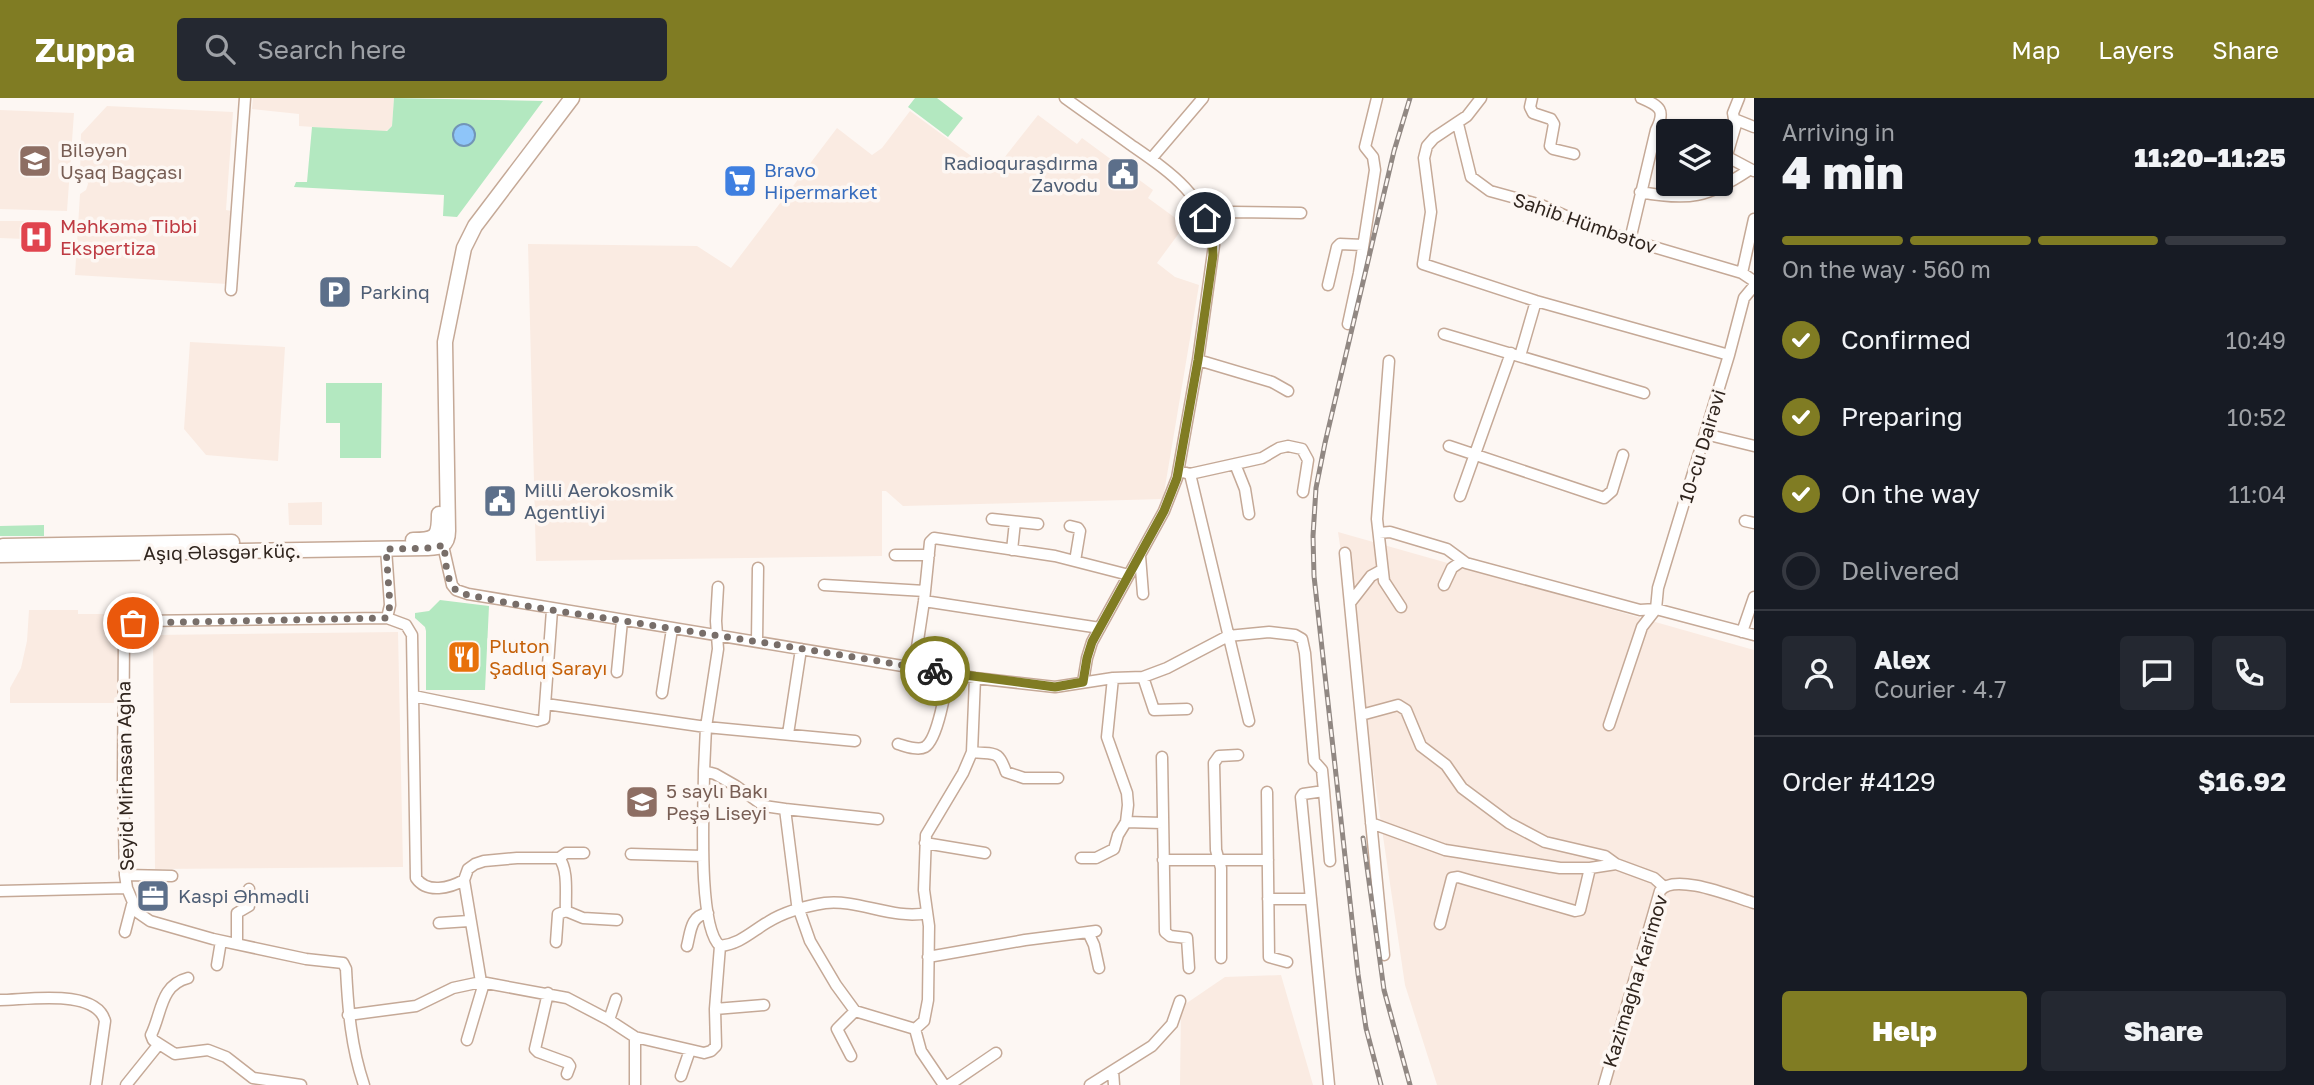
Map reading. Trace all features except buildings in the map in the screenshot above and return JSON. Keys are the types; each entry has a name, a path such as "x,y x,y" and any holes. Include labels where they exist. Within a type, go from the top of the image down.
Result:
{"main road":[{"path":"437,539 447,542 448,531 442,349 467,233 565,98"},
{"path":"467,233 572,98"},
{"name":"Aşıq Ələsgər küç.","path":"0,555 386,545 437,539"},
{"name":"Aşıq Ələsgər küç.","path":"0,546 62,543 386,545"}],"street":[{"path":"231,290 245,98"},
{"path":"1065,98 1177,177 1188,189 1212,232 1213,255 1184,472 1100,628 1087,658 1083,682"},
{"path":"1151,159 1203,98"},
{"path":"1348,324 1375,170 1373,157 1365,147 1377,98"},
{"path":"1481,98 1458,124 1434,138 1427,146 1424,158 1431,212 1423,264 1536,301 1729,355"},
{"path":"1532,98 1530,107 1533,113 1551,119 1554,124 1550,146 1574,154"},
{"path":"1641,98 1661,110 1661,119"},
{"path":"1739,98 1733,113 1737,121 1754,127"},
{"path":"1733,130 1737,121"},
{"name":"Sahib Hümbətov","path":"1458,124 1471,177 1490,191 1541,205 1586,225 1630,240 1742,273 1754,284"},
{"path":"1630,240 1656,130"},
{"path":"1733,160 1752,171"},
{"path":"1640,192 1676,199 1702,195 1752,171"},
{"path":"1205,218 1232,212 1301,213"},
{"path":"1742,273 1754,219"},
{"path":"1328,285 1337,247 1340,244 1363,244"},
{"name":"10-cu Dairəvi","path":"1657,609 1658,588 1744,298 1754,284"},
{"path":"1460,496 1536,301"},
{"path":"1444,334 1644,393"},
{"path":"1198,360 1272,382 1288,391"},
{"path":"1389,360 1377,519 1384,581 1401,607"},
{"path":"1705,434 1754,446"},
{"path":"1184,472 1262,458 1288,446 1302,449 1308,460 1303,492"},
{"path":"1449,446 1604,498 1612,491 1623,455"},
{"path":"1234,464 1245,489 1249,514"},
{"path":"1184,472 1249,721"},
{"path":"992,519 1038,524"},
{"path":"1012,550 1016,522"},
{"path":"1070,526 1080,531 1075,561"},
{"path":"1379,533 1390,532 1447,549 1462,561 1640,610 1657,609 1754,635"},
{"path":"914,667 930,542 934,538 1075,561 1129,575"},
{"path":"437,539 450,581 456,590 552,610 718,637 757,641 975,678 1055,687 1113,678 1143,677 1167,668 1228,636 1269,632 1295,635 1301,639 1306,653 1314,761 1322,770 1330,861"},
{"path":"386,545 390,605 387,618 406,625 412,635 416,878 429,888 444,888 464,880"},
{"path":"1345,553 1384,955"},
{"path":"895,555 929,555"},
{"path":"1140,556 1143,594"},
{"path":"1444,585 1452,568 1462,561"},
{"path":"757,641 758,568"},
{"path":"1350,603 1371,576 1382,570"},
{"path":"824,585 925,596 1100,628"},
{"path":"718,587 718,637 706,727 703,856 708,913 714,941 720,946"},
{"path":"1741,632 1754,597"},
{"path":"1609,725 1642,627 1657,609"},
{"path":"414,696 537,721 544,719 552,610"},
{"name":"Seyid Mirhasan Agha","path":"132,905 125,875 123,794 124,634 129,625 139,621 387,618"},
{"path":"617,672 622,621"},
{"path":"662,693 672,629"},
{"path":"788,734 801,649"},
{"path":"898,744 919,749 929,743 942,710 948,673"},
{"path":"1143,677 1154,710 1187,709"},
{"path":"915,1029 923,1021 927,1009 929,926 924,890 925,843 929,829 972,752 975,678"},
{"path":"1081,858 1096,858 1114,849 1126,822 1126,793 1107,737 1113,678"},
{"path":"547,704 706,727 855,741"},
{"path":"1361,715 1398,705 1406,710 1421,746 1446,765 1462,788 1509,823 1545,842 1605,856 1616,864 1654,878 1663,887"},
{"path":"972,752 998,755 1003,760 1006,772 1015,777 1058,778"},
{"path":"1220,958 1221,869 1216,850 1214,763 1219,756 1238,755"},
{"path":"1162,757 1165,932 1166,935 1187,938 1189,968"},
{"path":"704,771 742,789 764,806 878,819"},
{"path":"1324,791 1306,793 1301,797 1329,1085"},
{"path":"1267,792 1269,957 1287,962"},
{"path":"785,809 799,910 810,941 855,1011 915,1029"},
{"path":"1126,822 1162,823"},
{"path":"1371,823 1445,850 1560,868 1590,869 1616,864"},
{"path":"925,843 985,853"},
{"path":"467,1040 477,1012 483,982 469,921 464,880 468,869 484,862 517,858 559,858 566,853 584,853"},
{"path":"631,855 703,856"},
{"path":"559,858 563,863 566,911"},
{"path":"1163,860 1268,860"},
{"path":"1440,924 1452,878 1458,877 1575,911 1580,910 1583,903 1590,869"},
{"path":"125,875 172,876"},
{"name":"Kazimagha Karimov","path":"1604,1085 1663,887 1669,883 1682,883 1754,903"},
{"path":"0,891 127,888"},
{"path":"237,944 237,914 249,906 249,888"},
{"path":"1268,899 1311,899"},
{"path":"720,946 738,942 766,922 799,910 835,902 909,915 927,913"},
{"path":"125,932 132,905"},
{"path":"132,905 136,912 150,921 220,941 306,959 343,963 346,969 348,1016 356,1062 364,1085"},
{"path":"555,942 558,914 566,911 583,918 617,920"},
{"path":"687,946 694,919 698,914 708,913"},
{"path":"439,923 469,921"},
{"path":"928,957 1025,940 1092,932 1099,968"},
{"path":"217,965 220,941"},
{"path":"348,1016 416,1006 453,988 483,982 548,993 579,1003 635,1037 704,1053 716,1046 715,1009 720,946"},
{"path":"188,978 178,981 164,996 151,1038 176,1054 200,1050 220,1054 253,1078 302,1085"},
{"path":"548,993 535,1049 568,1063 570,1066 567,1074"},
{"path":"608,1020 616,999"},
{"path":"0,1000 82,1000 103,1012 105,1021 96,1085"},
{"path":"1090,1085 1152,1046 1164,1035 1172,1024 1180,1001"},
{"path":"715,1009 764,1005"},
{"path":"851,1056 837,1029 855,1011"},
{"path":"915,1029 921,1051 946,1085 996,1053"},
{"path":"635,1037 635,1085"},
{"path":"126,1085 159,1044"},
{"path":"681,1076 690,1050"},
{"path":"1113,1071 1114,1085"}],"shaded area":[{"path":"253,98 394,98 392,126 385,132 299,126 299,114 252,109"},
{"path":"107,106 233,112 226,210 231,211 227,284 75,275 80,194 86,190 88,184 80,175 81,134"},
{"name":"Biləyən Uşaq Bağçası","path":"0,110 74,113 67,211 0,209"},
{"path":"910,111 993,172 1038,115 1077,144 1082,138 1153,190 1148,198 1185,225 1157,263 1175,277 1199,285 1163,499 903,506 886,491 882,491 882,556 536,561 528,244 697,246 731,268 837,128 872,155 882,148"},
{"path":"0,221 26,221 25,239 0,238"},
{"path":"190,342 285,347 278,461 206,455 184,429"},
{"path":"322,502 322,525 289,525 288,503"},
{"path":"1338,532 1754,650 1754,1085 1437,1085 1405,985"},
{"path":"29,610 78,610 78,614 118,614 117,703 10,703 10,688 21,668 27,641"},
{"path":"398,632 403,867 155,869 153,635"},
{"path":"1281,975 1313,1085 1180,1085 1181,1007 1225,977"}],"green space":[{"path":"394,98 543,101 457,217 443,216 444,195 294,187 296,182 307,182 312,127 387,131 392,126"},
{"path":"915,98 937,98 963,118 948,137 908,107"},
{"path":"326,383 382,383 381,458 340,458 340,423 326,423"},
{"path":"44,525 44,536 0,536 0,526"},
{"path":"440,600 489,606 485,690 426,690 426,631 415,618 415,613 429,611"}],"water":[{"path":"464,124 472,127 475,135 472,143 464,146 456,143 453,135 456,127"}],"railway":[{"path":"1381,1085 1366,1028 1358,974 1314,576 1313,536 1316,488 1325,443 1394,151 1410,98"},
{"path":"1363,838 1384,990 1410,1085"}],"way so far":[{"path":"133,623 387,618 390,605 386,549 436,548 444,545 450,581 453,588 460,593 935,671"}],"place":[{"name":"Biləyən Uşaq Bağçası","path":"35,161"},
{"name":"Radioquraşdırma Zavodu","path":"1123,174"},
{"name":"Bravo Hipermarket","path":"740,181"},
{"name":"Məhkəmə Tibbi Ekspertiza","path":"36,237"},
{"name":"Parkinq","path":"335,292"},
{"name":"Milli Aerokosmik Agentliyi","path":"500,501"},
{"name":"Pluton Şadlıq Sarayı","path":"464,657"},
{"name":"5 saylı Bakı Peşə Liseyi","path":"642,802"},
{"name":"Kaspi Əhmədli","path":"153,896"}],"route":[{"path":"935,671 1055,687 1083,682 1092,642 1164,511 1177,478 1213,255 1212,232 1205,218"}]}
